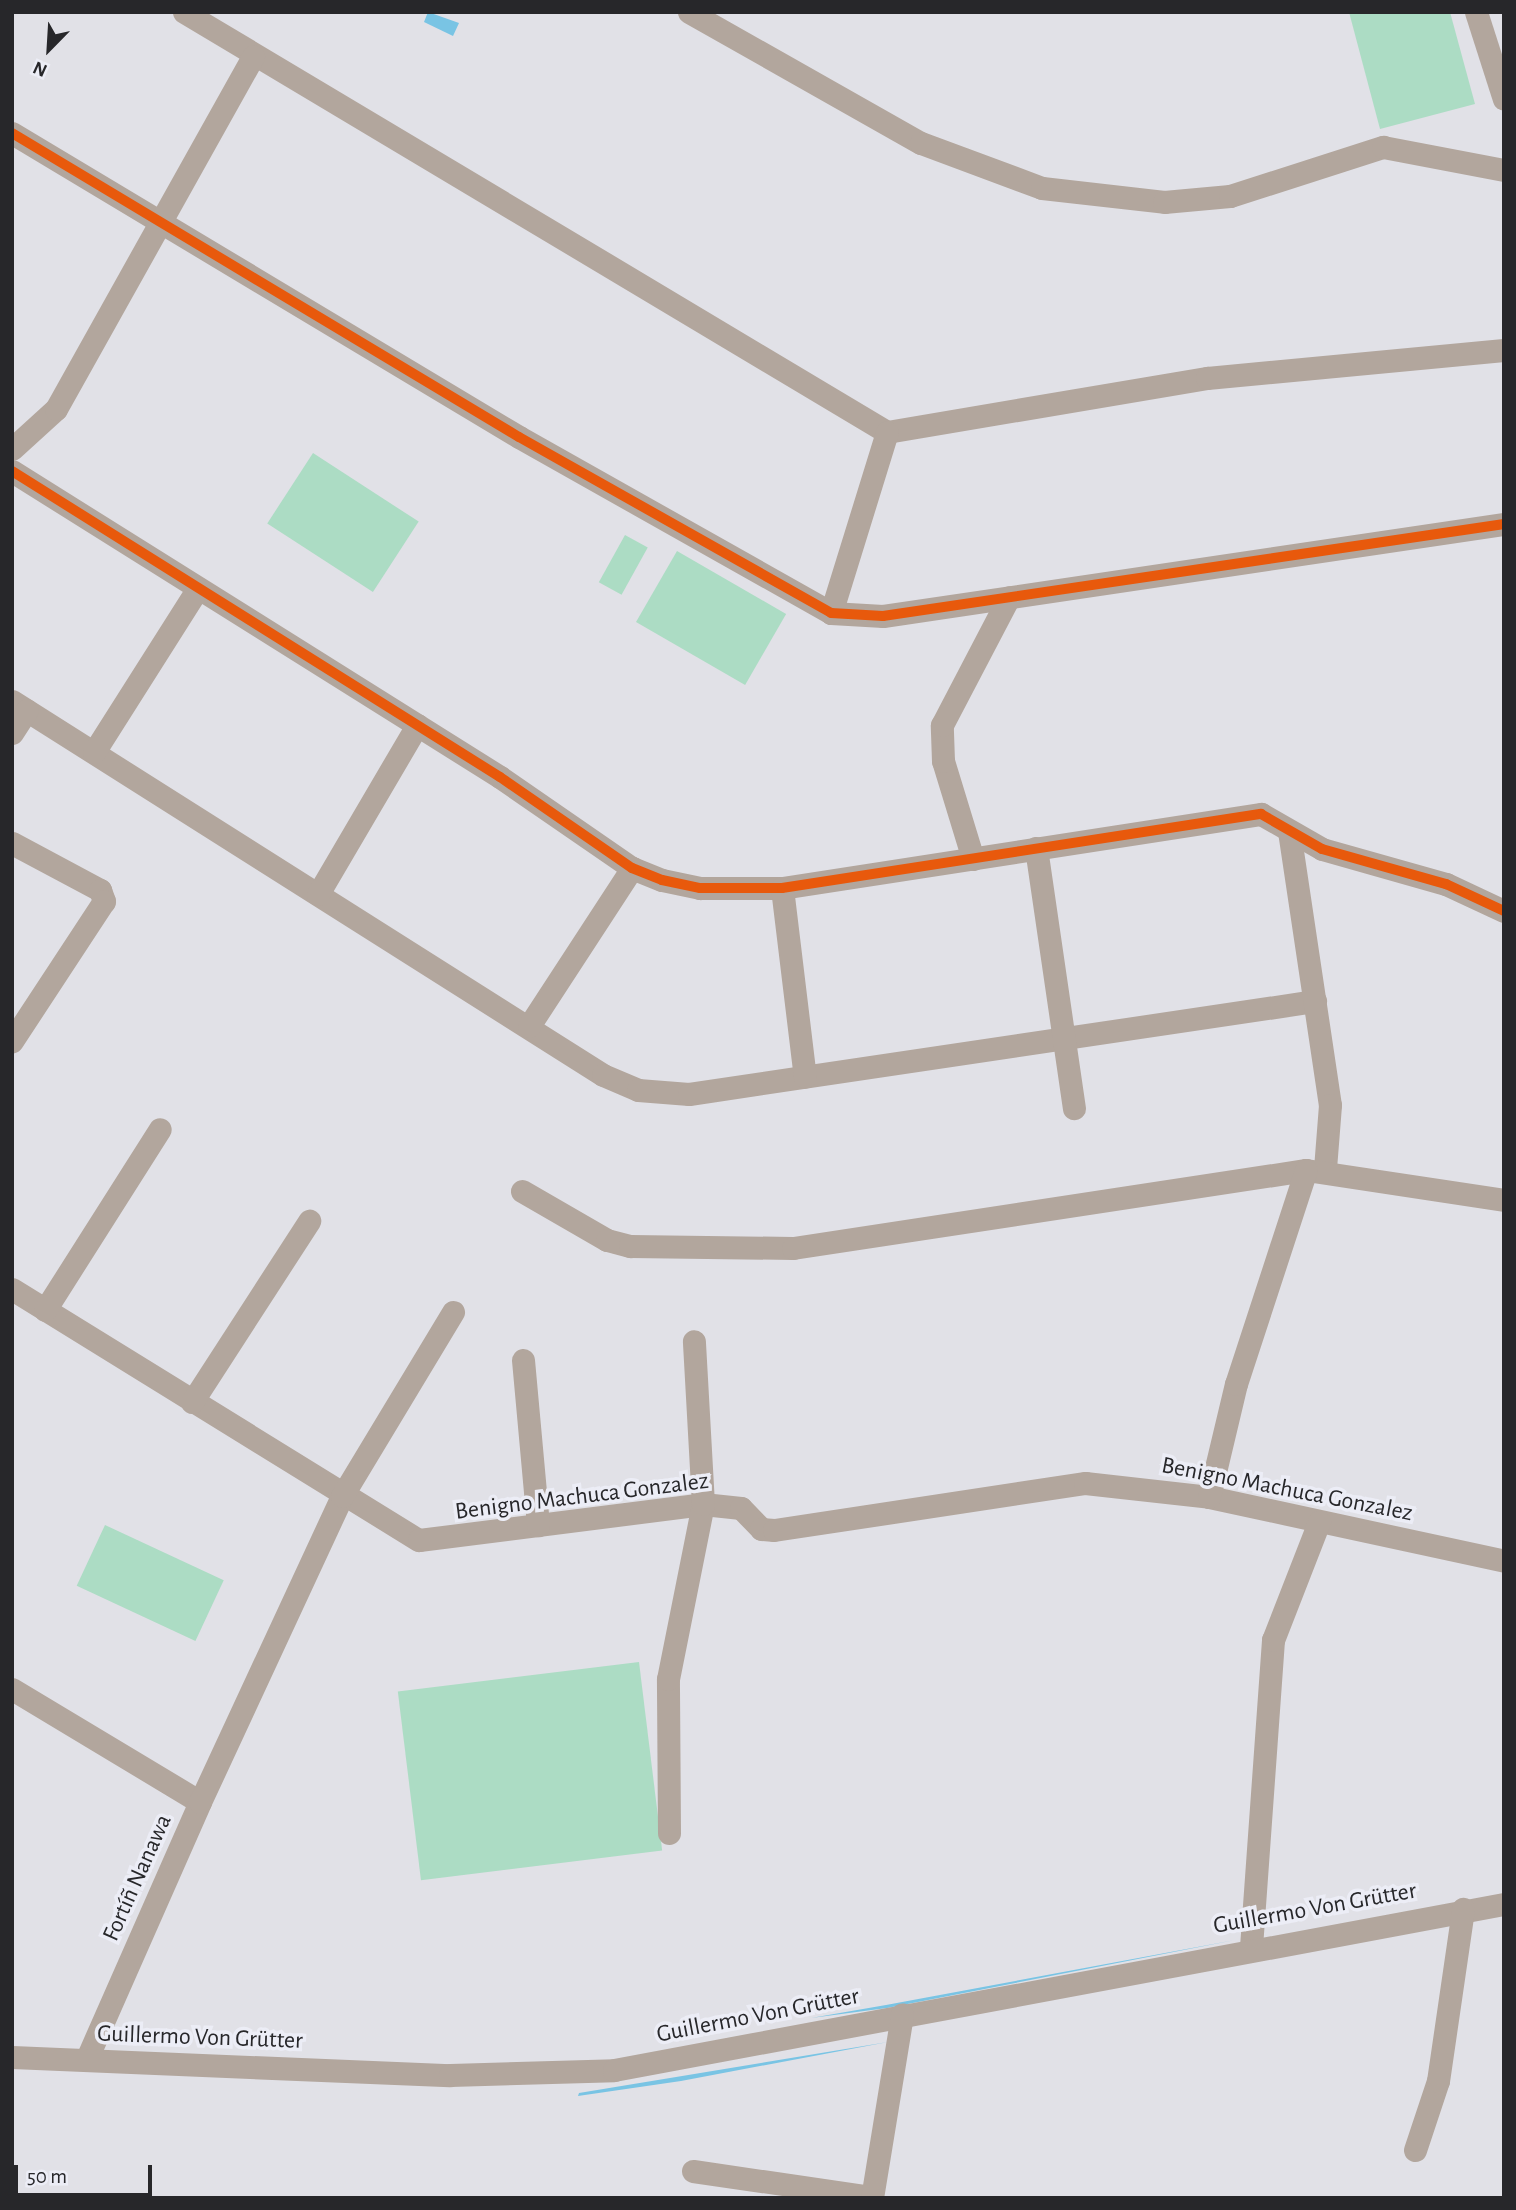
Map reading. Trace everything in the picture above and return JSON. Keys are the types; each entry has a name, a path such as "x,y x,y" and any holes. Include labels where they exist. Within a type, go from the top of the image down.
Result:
{"street":[{"path":"184,12 253,56 887,432 1207,378 1504,350"},
{"path":"689,12 920,143 1042,188 1164,202 1230,196 1383,147 1504,170"},
{"path":"1476,12 1504,100"},
{"path":"12,449 57,409 253,56"},
{"path":"12,133 519,437 831,612 883,616 1504,524"},
{"path":"831,612 887,432"},
{"path":"12,471 417,724 632,868 700,888 782,888 1261,814 1289,831 1361,864 1446,884 1504,911"},
{"path":"94,752 198,588"},
{"path":"972,859 943,761 942,724 1009,597"},
{"path":"12,733 20,706 529,1026 638,1090 689,1094 1315,1001"},
{"path":"318,894 417,724"},
{"path":"1209,1497 1236,1384 1316,1170 1330,1105 1289,831"},
{"path":"12,842 100,890 104,901 12,1041"},
{"path":"1036,848 1066,1038 1074,1108"},
{"path":"529,1026 632,868"},
{"path":"782,888 805,1077"},
{"path":"46,1310 160,1129"},
{"path":"522,1191 607,1240 630,1245 793,1248 1316,1170 1504,1200"},
{"path":"192,1402 309,1221"},
{"name":"Benigno Machuca Gonzalez","path":"12,1289 342,1496 419,1539 703,1504 741,1508 767,1531 902,1516 1085,1483 1209,1497 1504,1561"},
{"path":"200,1802 342,1496 453,1312"},
{"path":"669,1833 668,1679 703,1504 694,1341"},
{"path":"523,1360 538,1525"},
{"path":"1251,1947 1273,1640 1319,1522"},
{"name":"Fortíñ Nanawa","path":"12,1689 200,1802 86,2060"},
{"name":"Guillermo Von Grütter","path":"12,2057 450,2075 614,2070 1251,1947 1504,1904"},
{"path":"1415,2150 1438,2081 1463,1909"},
{"path":"693,2171 872,2197 902,2014"}],"green space":[{"path":"1349,12 1450,12 1475,104 1380,129"},
{"path":"313,453 419,522 373,592 267,523"},
{"path":"625,535 648,548 622,595 599,582"},
{"path":"677,551 786,614 745,685 636,622"},
{"path":"105,1525 224,1580 195,1641 77,1586"},
{"path":"639,1662 662,1851 421,1880 398,1692"}],"water":[{"path":"428,12 459,23 453,36 424,22"},
{"path":"1235,1940 887,2008 811,2018 886,2005"},
{"path":"888,2042 681,2081 578,2096 579,2093"}],"cycle path":[{"path":"12,133 519,437 831,613 883,616 1504,524"},
{"path":"12,471 500,777 632,868 662,880 700,888 782,888 1261,814 1322,849 1446,884 1504,911"}]}
